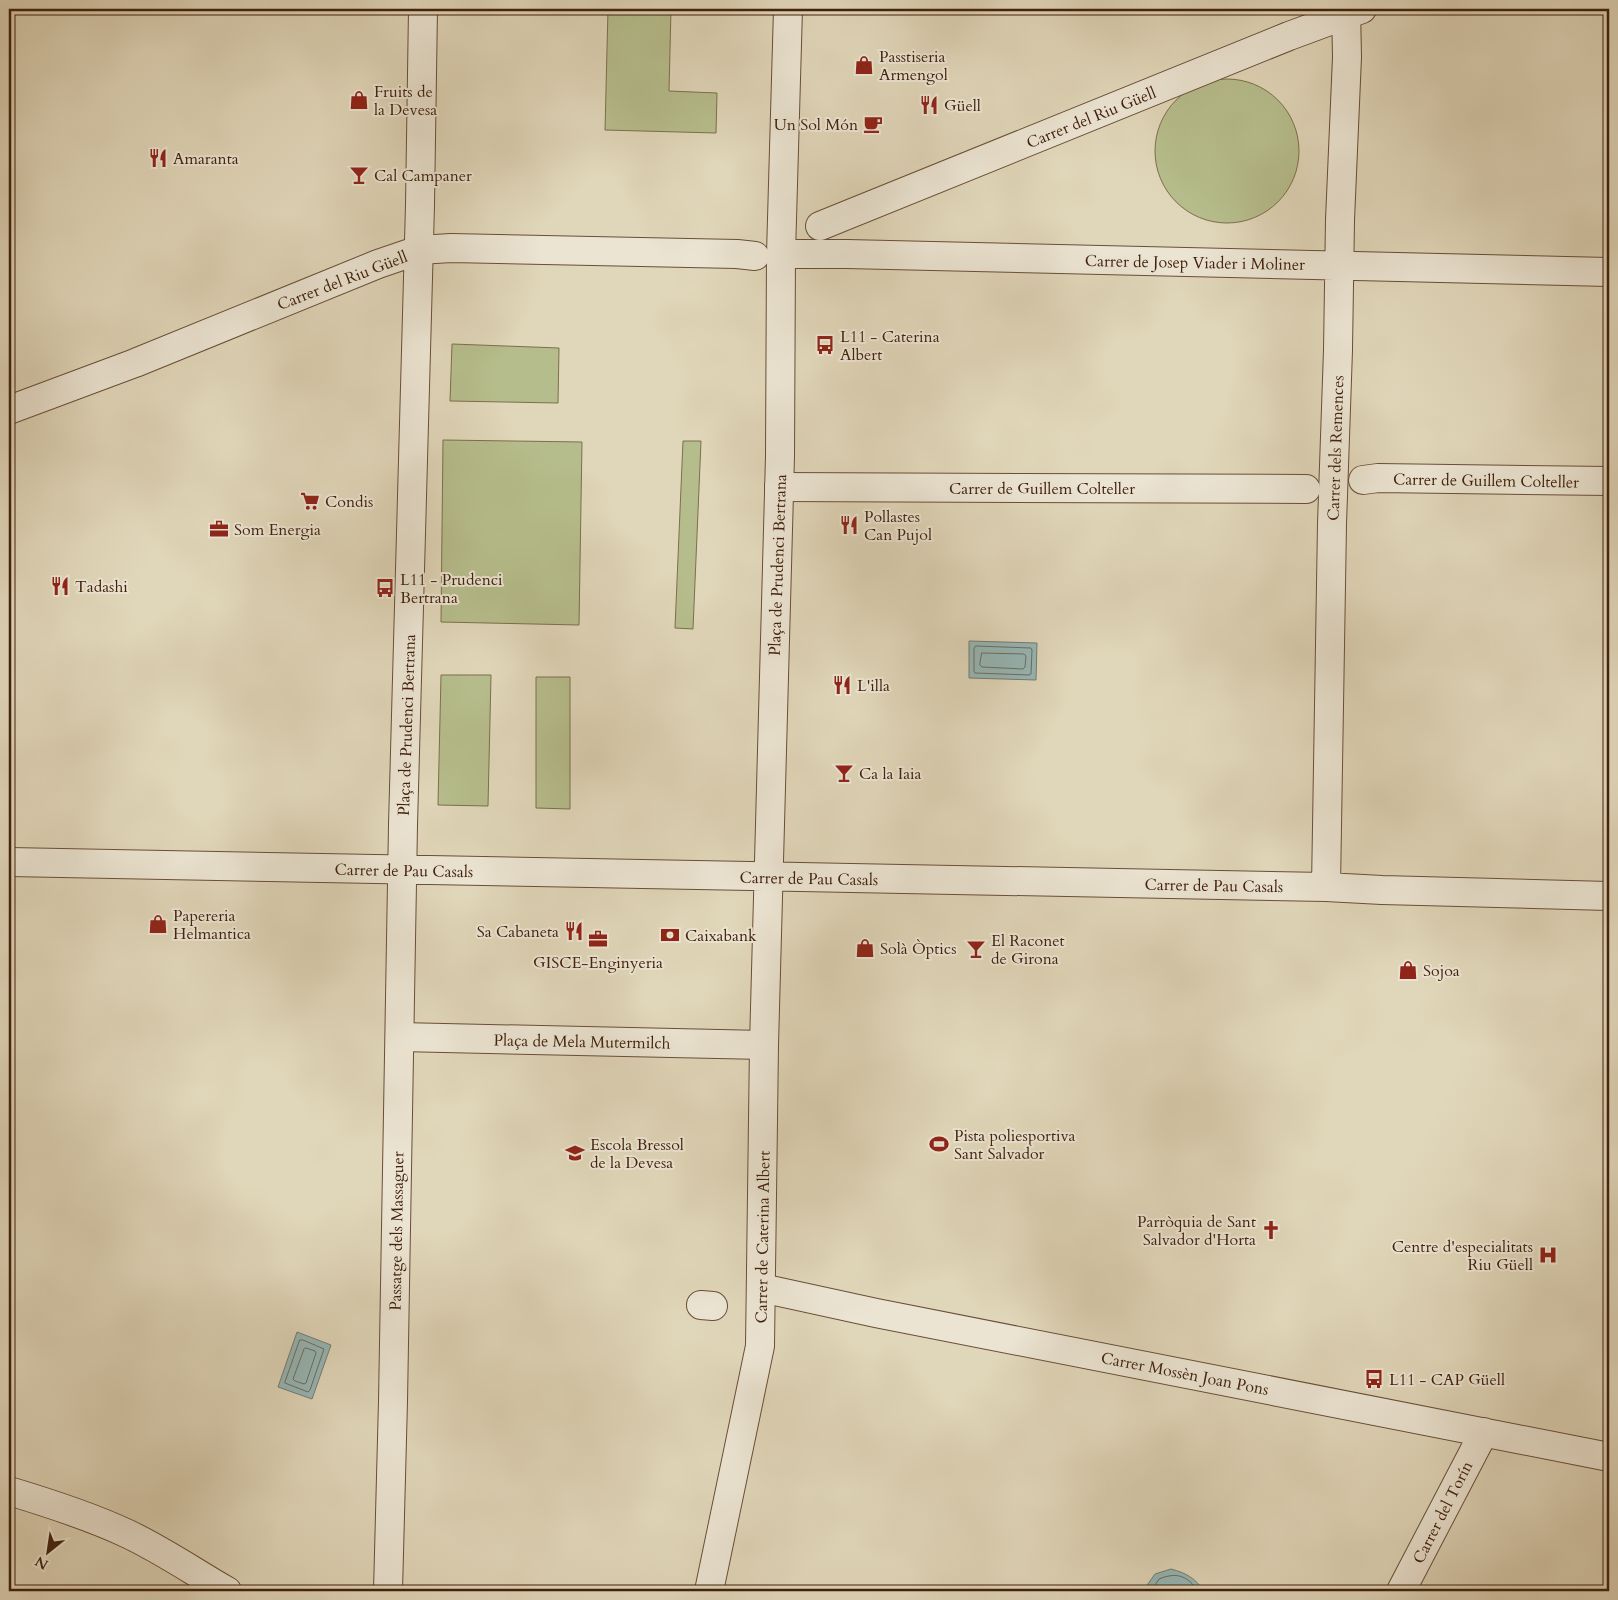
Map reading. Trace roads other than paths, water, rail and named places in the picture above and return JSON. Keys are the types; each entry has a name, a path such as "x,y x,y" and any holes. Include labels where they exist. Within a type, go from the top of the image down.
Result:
{"street":[{"name":"Plaça de Prudenci Bertrana","path":"402,870 423,9"},
{"name":"Plaça de Prudenci Bertrana","path":"769,877 779,487 768,255 788,9"},
{"name":"Carrer del Riu Güell","path":"820,226 1352,11"},
{"name":"Carrer dels Remences","path":"1326,887 1332,524 1339,265 1347,57 1352,11"},
{"name":"Carrer del Riu Güell","path":"9,410 135,363 378,264 418,250 451,248 768,255"},
{"name":"Carrer de Josep Viader i Moliner","path":"768,255 847,254 1609,272"},
{"name":"Carrer de Guillem Colteller","path":"1363,480 1378,478 1609,481"},
{"name":"Carrer de Guillem Colteller","path":"779,487 1306,489"},
{"name":"Carrer de Pau Casals","path":"9,862 1326,887 1609,896"},
{"name":"Passatge dels Massaguer","path":"388,1591 402,870"},
{"name":"Carrer de Caterina Albert","path":"709,1591 760,1346 764,1045 769,877"},
{"name":"Plaça de Mela Mutermilch","path":"400,1037 764,1045"},
{"name":"Carrer Mossèn Joan Pons","path":"761,1288 876,1313 1609,1457"},
{"name":"Carrer del Torín","path":"1402,1591 1484,1432"},
{"path":"9,1492 82,1516 127,1534 227,1591"}],"water":[{"path":"969,641 1037,643 1036,680 969,678"},
{"path":"297,1332 331,1345 312,1399 278,1387"},
{"path":"1171,1569 1190,1577 1204,1591 1146,1591 1145,1588 1155,1574"}],"place":[{"name":"Passtiseria Armengol","path":"864,65"},
{"name":"Fruits de la Devesa","path":"359,100"},
{"name":"Güell","path":"929,105"},
{"name":"Un Sol Món","path":"873,124"},
{"name":"Amaranta","path":"158,158"},
{"name":"Cal Campaner","path":"359,175"},
{"name":"L11 - Caterina Albert","path":"825,345"},
{"name":"Condis","path":"310,501"},
{"name":"Pollastes Can Pujol","path":"849,525"},
{"name":"Som Energia","path":"219,529"},
{"name":"Tadashi","path":"60,586"},
{"name":"L11 - Prudenci Bertrana","path":"385,588"},
{"name":"L'illa","path":"842,685"},
{"name":"Ca la Iaia","path":"844,773"},
{"name":"Papereria Helmantica","path":"158,924"},
{"name":"Sa Cabaneta","path":"574,931"},
{"name":"Caixabank","path":"670,935"},
{"name":"GISCE-Enginyeria","path":"598,939"},
{"name":"Solà Òptics","path":"865,948"},
{"name":"El Raconet de Girona","path":"976,949"},
{"name":"Sojoa","path":"1408,970"},
{"name":"Pista poliesportiva Sant Salvador","path":"939,1144"},
{"name":"Escola Bressol de la Devesa","path":"575,1153"},
{"name":"Parròquia de Sant Salvador d'Horta","path":"1271,1230"},
{"name":"Centre d'especialitats Riu Güell","path":"1548,1255"},
{"name":"L11 - CAP Güell","path":"1374,1379"}]}
